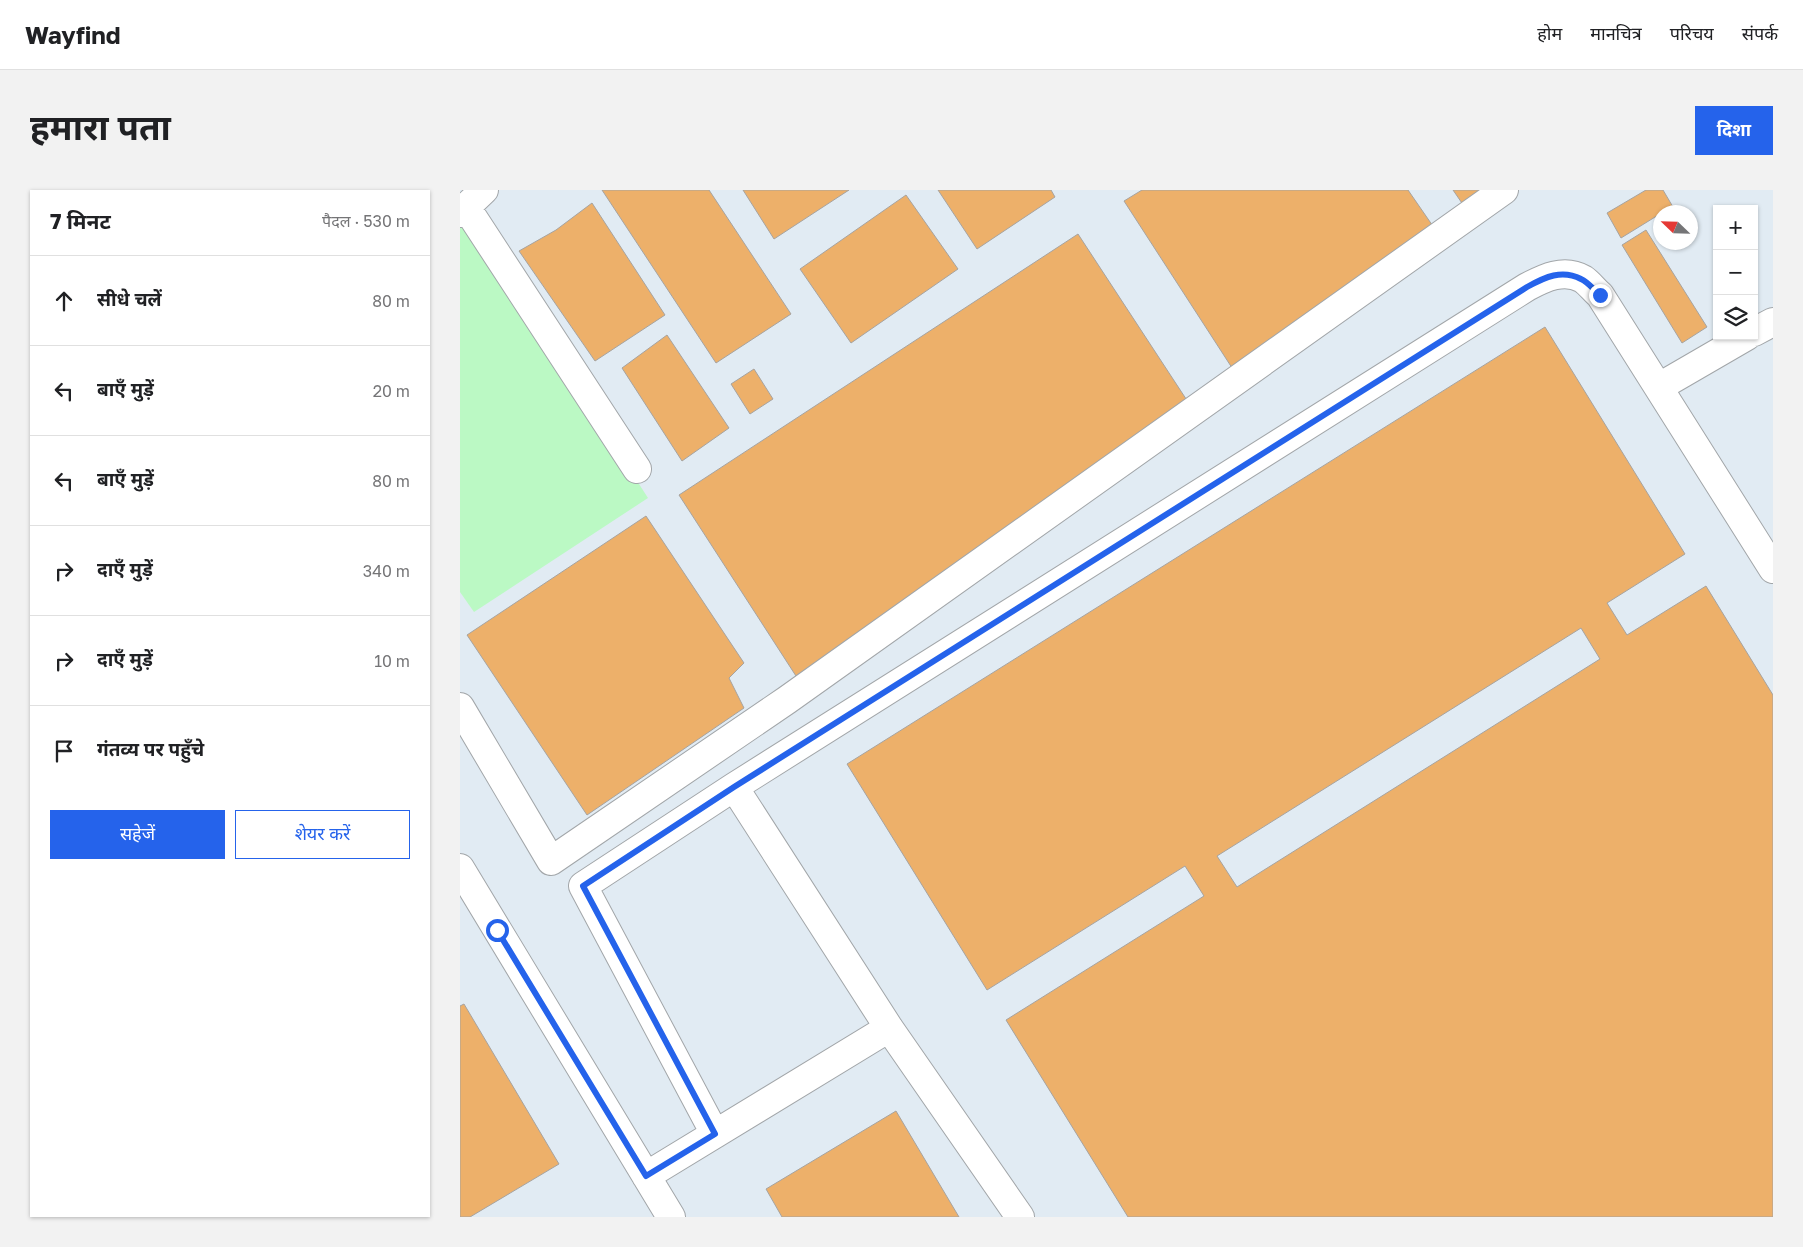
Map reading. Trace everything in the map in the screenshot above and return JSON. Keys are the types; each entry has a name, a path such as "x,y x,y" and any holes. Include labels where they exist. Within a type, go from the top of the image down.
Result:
{"street":[{"path":"460,707 551,861 787,700 1504,190"},
{"path":"470,203 637,469"},
{"path":"715,1134 583,886 734,787 1510,297 1547,276 1564,274 1582,279 1600,295 1773,569"},
{"path":"1758,330 1773,322"},
{"path":"1659,387 1740,340"},
{"path":"734,787 889,1028 1020,1217"},
{"path":"460,868 671,1217"},
{"path":"646,1176 889,1028"}],"shaded area":[{"path":"460,190 1773,190 1773,1217 460,1217"}],"green space":[{"path":"468,217 648,498 474,612 460,592 460,227"}],"building":[{"path":"602,190 709,190 791,314 716,363"},
{"path":"743,190 849,190 774,239"},
{"path":"938,190 1051,190 1055,197 977,249"},
{"path":"1142,190 1408,190 1437,232 1236,374 1124,201"},
{"path":"1453,190 1492,190 1466,209"},
{"path":"1646,190 1663,190 1672,205 1653,205 1653,218 1621,238 1607,213"},
{"path":"906,195 958,269 851,343 800,269"},
{"path":"592,203 665,315 595,361 519,251 556,230"},
{"path":"1646,230 1653,241 1653,250 1659,250 1707,327 1682,343 1622,245"},
{"path":"1078,234 1192,408 796,676 679,495"},
{"path":"1545,327 1685,554 1607,603 1627,635 1706,586 1773,695 1773,1217 1128,1217 1006,1020 1204,896 1185,866 987,990 847,764","holes":["1581,628 1600,659 1237,887 1217,856"]},
{"path":"667,335 729,428 682,461 622,368"},
{"path":"754,369 773,399 750,414 731,384"},
{"path":"646,516 744,663 729,678 744,708 587,815 467,635"},
{"path":"464,1004 559,1164 470,1217 460,1217 460,1006"},
{"path":"896,1111 959,1217 782,1217 766,1189"}],"route":[{"path":"497,930 646,1176 715,1134 583,886 734,787 1527,287 1547,276 1564,274 1582,279 1600,295"}]}
